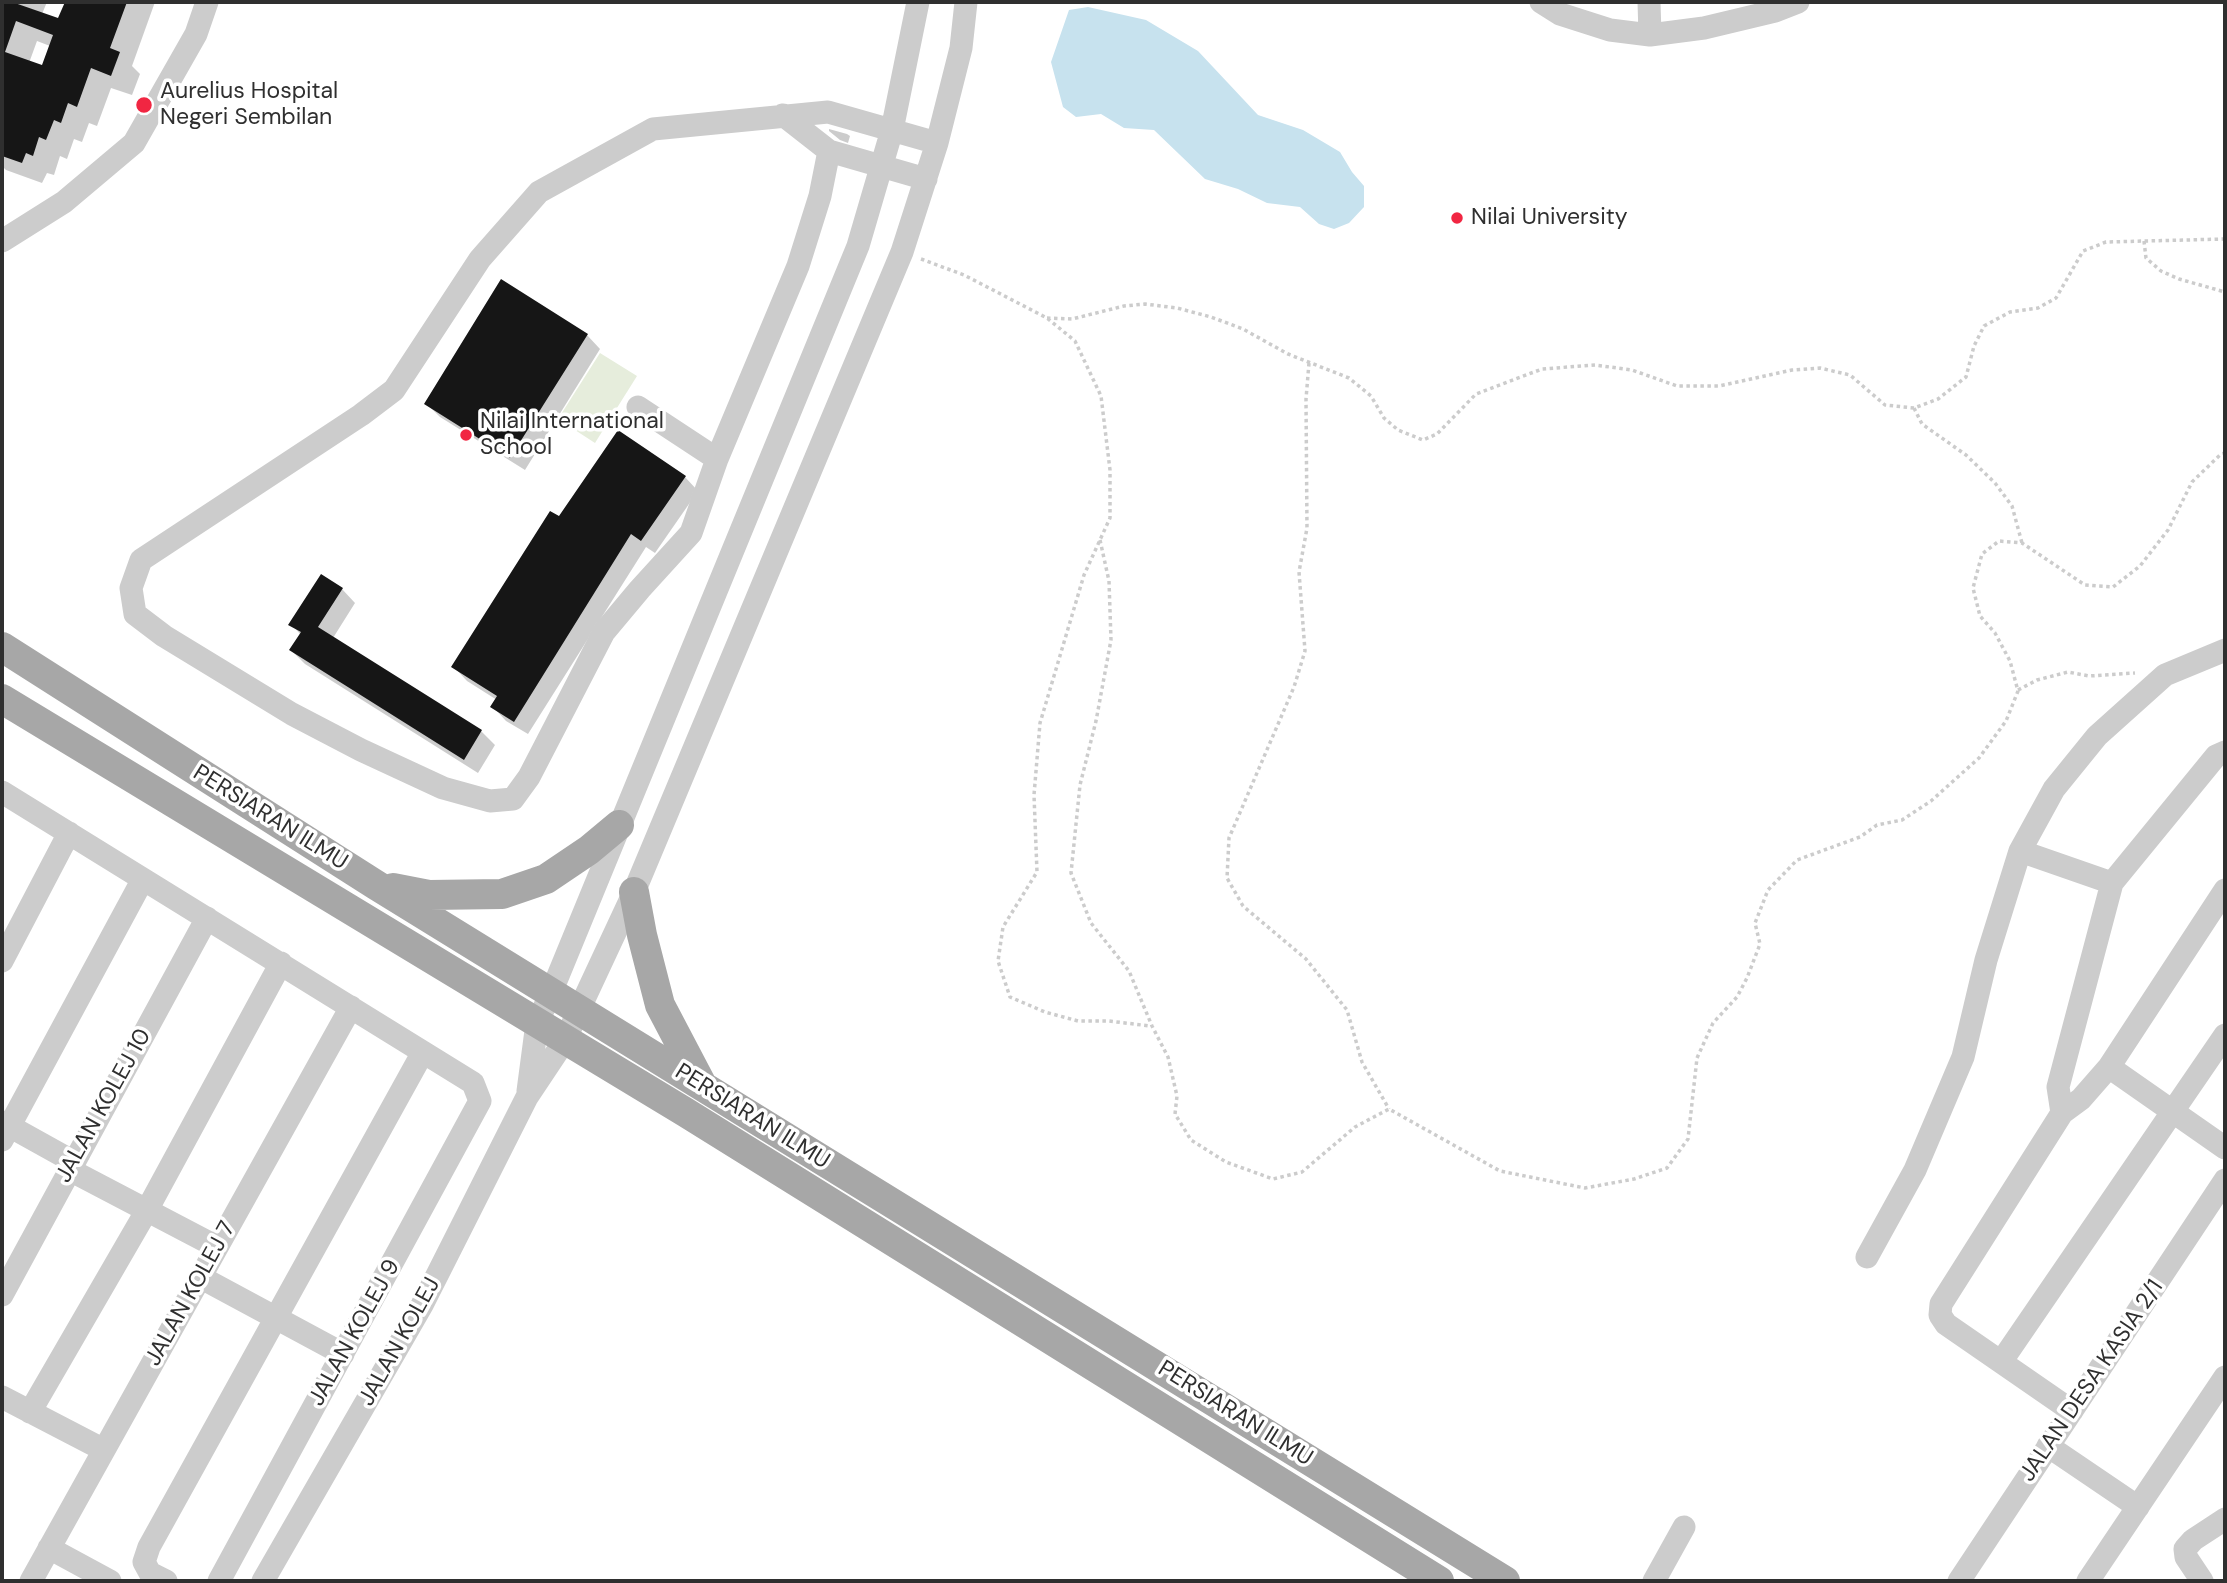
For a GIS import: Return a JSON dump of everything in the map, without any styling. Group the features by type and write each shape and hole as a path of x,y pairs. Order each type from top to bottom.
{"main road":[{"name":"PERSIARAN ILMU","path":"2,648 376,885 1505,1581"},
{"name":"PERSIARAN ILMU","path":"2,699 696,1119 1439,1581"},
{"path":"376,885 429,895 502,894 545,879 589,850 619,825"},
{"path":"634,892 660,1005 702,1086"}],"street":[{"path":"2,241 64,202 134,143 196,34 207,2"},
{"path":"527,1097 537,1023 858,246 892,130 918,2"},
{"path":"527,1097 565,1040 634,892 902,252 937,143 961,48 967,2"},
{"path":"1541,2 1560,14 1610,30 1650,35 1704,28 1775,11 1798,2"},
{"path":"1648,2 1650,35"},
{"path":"829,151 820,196 798,266 717,459 691,533 604,632 529,777 513,799 491,801 443,788 361,750 292,714 164,636 135,614 131,588 141,560 394,390 481,259 539,192 653,129 828,112 937,143"},
{"path":"783,115 829,151 926,180"},
{"path":"638,407 717,459"},
{"path":"1867,1256 1915,1170 1963,1057 1986,960 2020,851 2054,789 2097,736 2165,675 2225,650"},
{"path":"2062,1113 2057,1087 2112,883 2216,756 2225,752"},
{"path":"5,800 69,833 423,1052 149,1547 144,1562 150,1573 166,1581"},
{"path":"2,961 69,833"},
{"path":"2020,851 2112,883"},
{"path":"143,879 4,1129 217,1247"},
{"path":"2072,1411 1946,1324 1940,1315 1941,1304 2062,1113 2081,1099 2109,1067 2225,890"},
{"name":"JALAN KOLEJ 10","path":"2,1295 207,918"},
{"path":"30,1412 147,1210 281,963"},
{"name":"JALAN KOLEJ 7","path":"31,1581 351,1007"},
{"path":"2001,1362 2225,1035"},
{"name":"JALAN KOLEJ 9","path":"219,1581 480,1101 472,1083 423,1052"},
{"path":"2109,1067 2225,1148"},
{"name":"JALAN KOLEJ","path":"263,1581 422,1305 527,1097"},
{"name":"JALAN DESA KASIA 2/1","path":"1959,1581 2225,1180"},
{"path":"200,1277 343,1354"},
{"path":"2088,1581 2225,1377"},
{"path":"2,1397 104,1450"},
{"path":"2048,1447 2138,1507"},
{"path":"2202,1581 2186,1557 2185,1549 2193,1540 2225,1519"},
{"path":"1654,1581 1684,1527"},
{"path":"49,1548 110,1581"}],"path":[{"path":"1047,318 1072,319 1124,306 1145,304 1177,308 1211,317 1243,329 1288,354 1349,377 1371,396 1384,418 1398,430 1423,440 1437,434 1476,394 1542,369 1595,365 1632,370 1677,386 1719,386 1792,370 1819,368 1850,375 1885,405 1914,408 1937,399 1966,377 1974,346 1984,326 2010,312 2038,308 2056,298 2082,251 2106,242 2225,239"},
{"path":"2144,241 2146,258 2161,271 2225,292"},
{"path":"902,252 964,275 1047,318 1075,341 1101,396 1111,470 1110,518 1084,575 1040,723 1034,795 1037,872 1003,927 998,961 1010,997 1045,1012 1078,1021 1152,1026"},
{"path":"1309,363 1306,399 1307,528 1299,572 1305,651 1294,687 1229,838 1227,878 1243,905 1306,959 1347,1010 1362,1062 1389,1109 1500,1171 1585,1188 1634,1179 1667,1168 1688,1139 1697,1058 1713,1023 1737,996 1747,978 1760,944 1755,923 1768,890 1797,860 1860,837 1877,825 1902,820 1931,801 1979,758 2006,721 2018,691 2010,661 1995,633 1980,616 1973,588 1982,554 1999,541 2022,544 2085,585 2113,587 2140,566 2168,530 2192,482 2225,453"},
{"path":"1914,408 1922,424 1966,455 1995,483 2012,506 2022,544"},
{"path":"1100,540 1109,581 1111,640 1096,722 1080,785 1071,873 1091,923 1129,971 1168,1057 1177,1096 1175,1114 1191,1139 1226,1162 1273,1179 1302,1172 1355,1127 1389,1109"},
{"path":"2018,691 2036,680 2068,672 2089,676 2139,673 2165,675"}],"green space":[{"path":"600,353 637,376 595,443 558,419"}],"water":[{"path":"1088,7 1146,20 1198,51 1258,115 1303,130 1340,152 1364,186 1364,207 1349,223 1334,229 1319,224 1300,207 1267,203 1238,189 1205,179 1154,130 1124,128 1101,114 1076,117 1063,107 1051,62 1069,10"}],"building":[{"path":"2,2 12,2 58,18 65,2 127,2 110,48 120,52 111,76 91,68 77,107 68,103 61,123 54,120 46,140 39,137 33,156 26,153 22,163 2,156","holes":["16,21 53,35 42,65 5,52"]},
{"path":"501,279 588,334 510,458 424,404"},
{"path":"618,430 686,476 641,541 631,534 514,722 490,707 497,696 451,667 550,511 559,516"},
{"path":"321,574 343,588 318,627 482,730 464,760 289,650 301,632 288,625"}],"place":[{"name":"Aurelius Hospital Negeri Sembilan","path":"144,105"},
{"name":"Nilai University","path":"1457,218"},
{"name":"Nilai International School","path":"466,435"}]}
